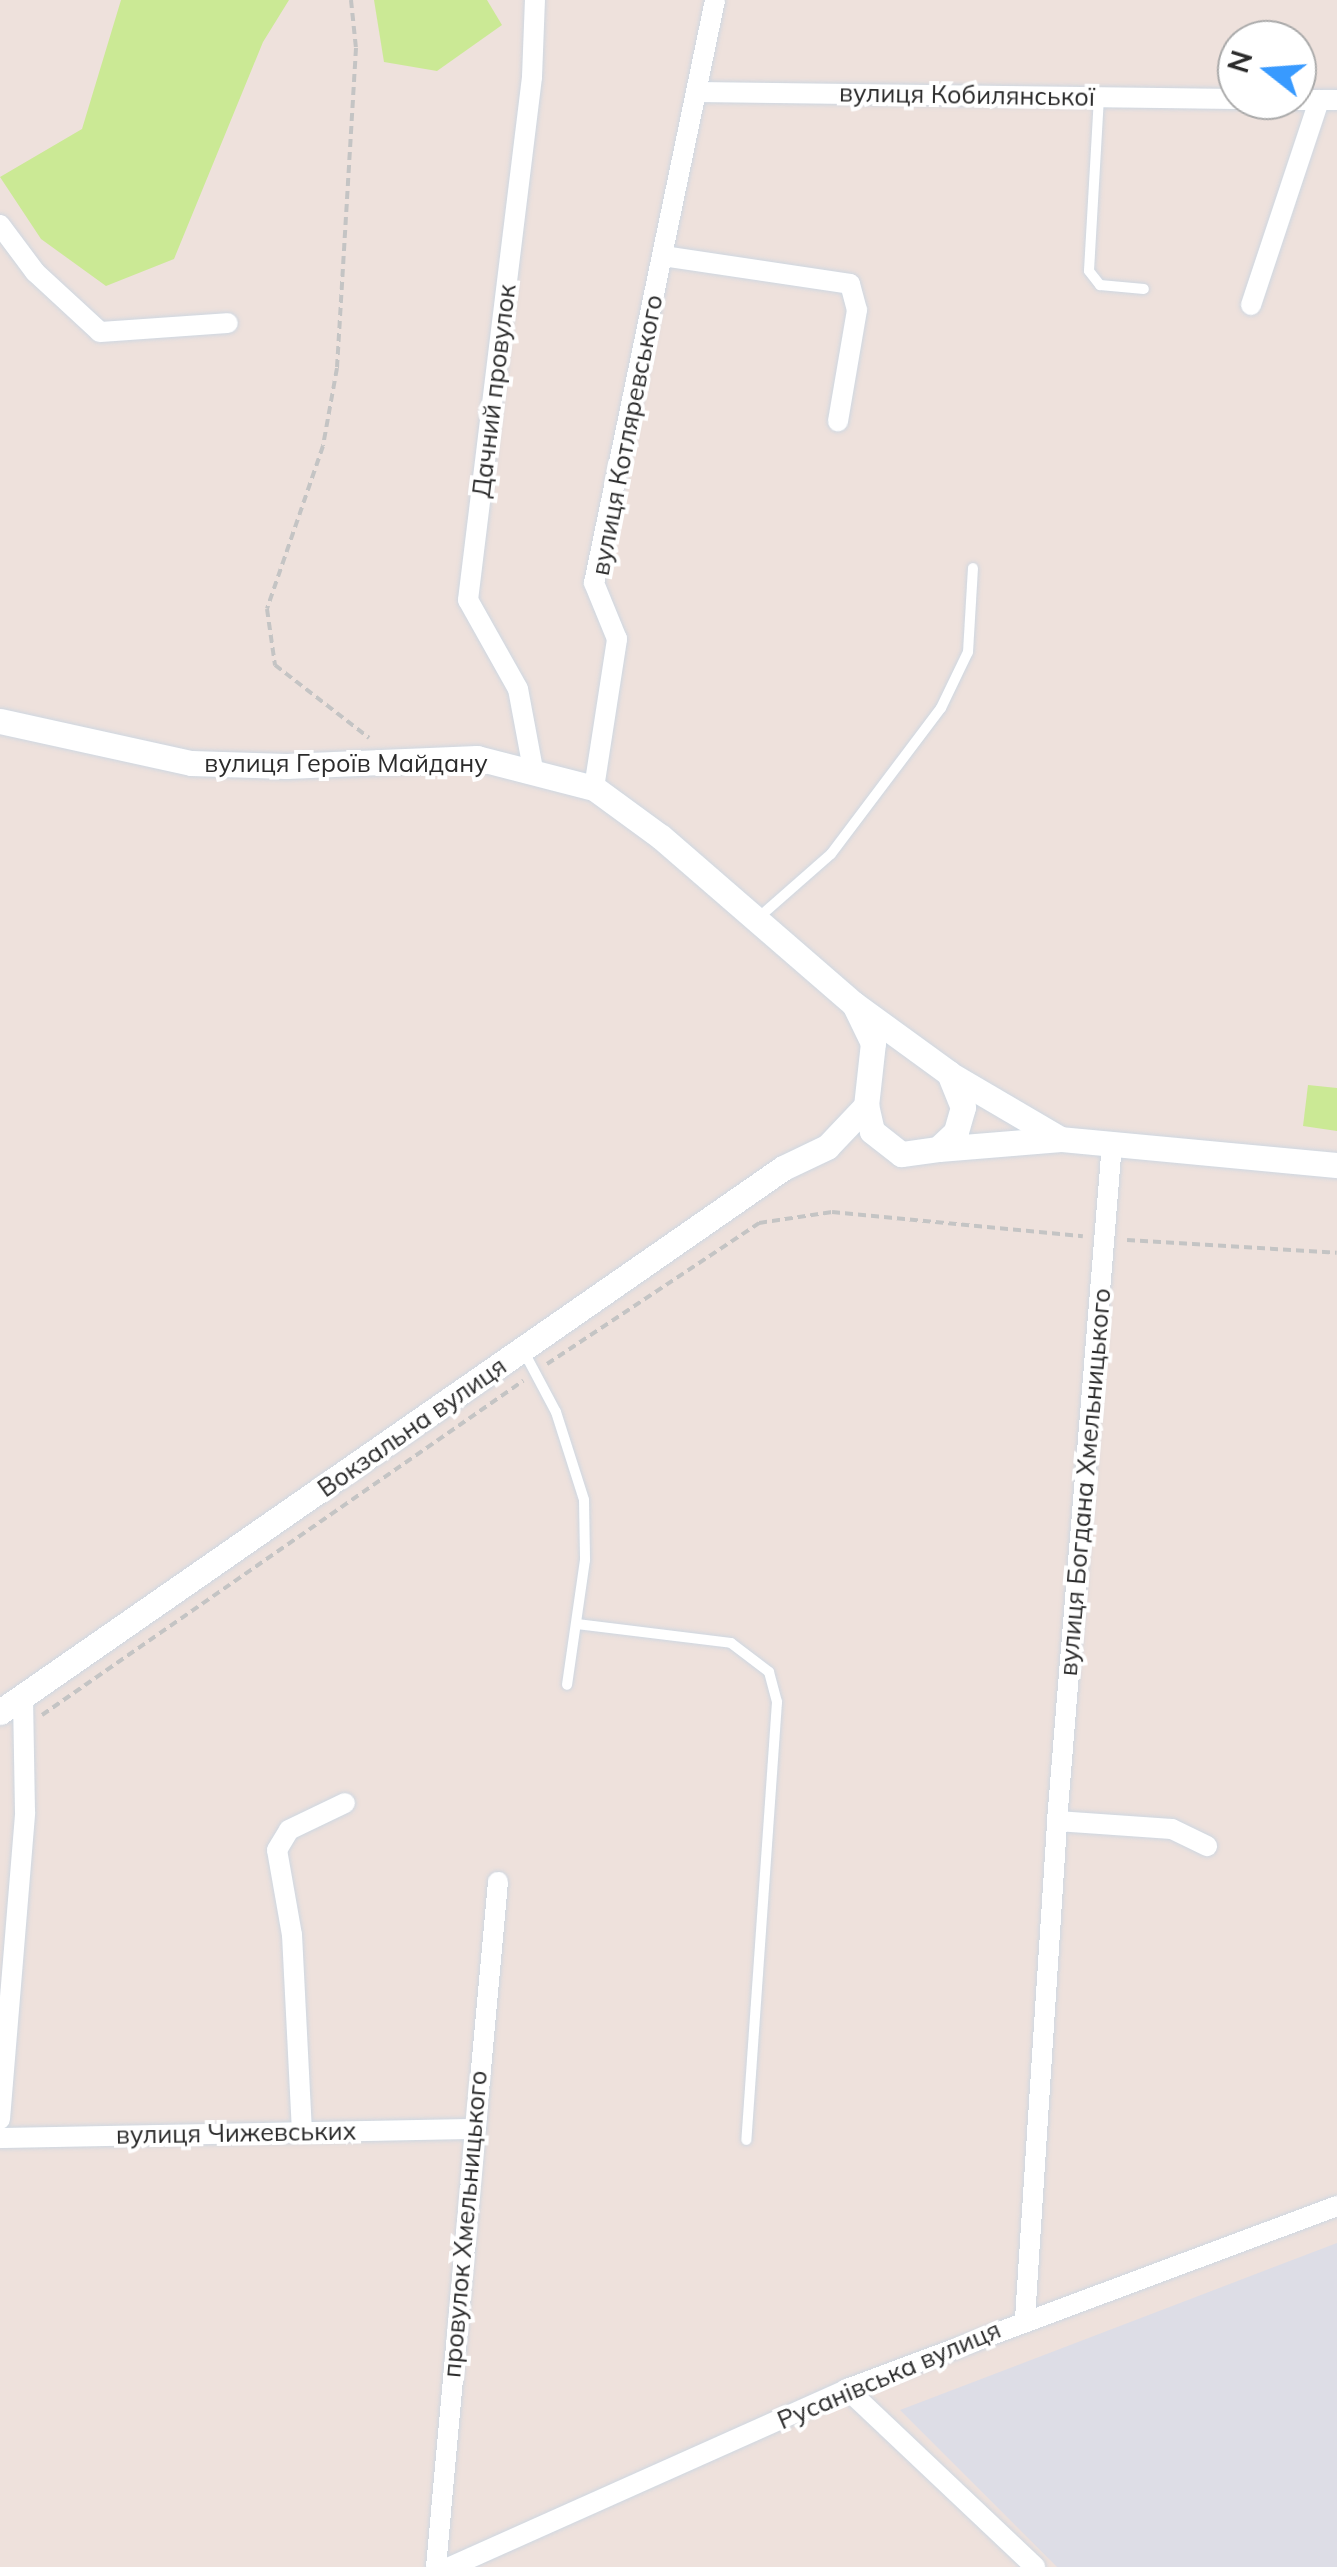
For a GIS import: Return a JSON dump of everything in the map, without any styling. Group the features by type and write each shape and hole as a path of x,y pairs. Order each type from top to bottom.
{"street":[{"name":"Дачний провулок","path":"533,769 518,689 468,600 532,77 534,0"},
{"name":"вулиця Котляревського","path":"594,788 617,639 594,583 715,0"},
{"name":"вулиця Кобилянської","path":"697,92 1217,99"},
{"path":"1251,304 1328,100"},
{"path":"0,225 35,272 100,332 228,323"},
{"path":"663,256 850,284 857,310 838,421"},
{"name":"вулиця Героїв Майдану","path":"0,721 191,762 286,766 477,758 533,769 594,788 854,1004 938,1066 1061,1139"},
{"name":"вулиця Героїв Майдану","path":"854,1004 873,1044 867,1100"},
{"path":"890,1149 872,1131 867,1100 891,1064 938,1066 963,1108 956,1132 938,1149"},
{"name":"Вокзальна вулиця","path":"0,1712 529,1362 783,1168 828,1147 867,1100"},
{"name":"вулиця Героїв Майдану","path":"890,1149 914,1156 938,1149 1061,1139 1337,1164"},
{"name":"вулиця Богдана Хмельницького","path":"1025,2319 1057,1820 1112,1144"},
{"name":"Вокзальна вулиця","path":"828,1147 890,1149"},
{"path":"0,2119 25,1812 22,1697"},
{"path":"302,2132 292,1935 277,1850 290,1830 345,1803"},
{"path":"1057,1820 1172,1829 1206,1846"},
{"name":"провулок Хмельницького","path":"436,2567 472,2128 498,1882"},
{"name":"вулиця Чижевських","path":"0,2138 472,2128"},
{"name":"Русанівська вулиця","path":"450,2567 847,2389 1025,2319 1337,2206"},
{"path":"847,2389 1036,2567"}],"lane":[{"path":"1099,97 1090,278 1144,289"},
{"path":"756,919 831,854 940,708 968,652 973,568"},
{"path":"529,1362 556,1412 584,1500 577,1624 567,1685"},
{"path":"577,1624 731,1643 770,1672 777,1702 746,2140"}],"path":[{"path":"351,0 356,48 337,368 323,446 266,609 274,665 373,740"},
{"path":"23,1728 529,1362 760,1223 832,1212 1105,1238 1337,1253"}],"shaded area":[{"path":"1337,2243 1337,2567 1057,2567 900,2410"}],"green space":[{"path":"121,0 289,0 263,42 174,259 106,286 41,239 0,177 82,129"},
{"path":"374,0 487,0 502,25 437,71 384,62"},
{"path":"1308,1085 1337,1088 1337,1131 1303,1126"}]}
